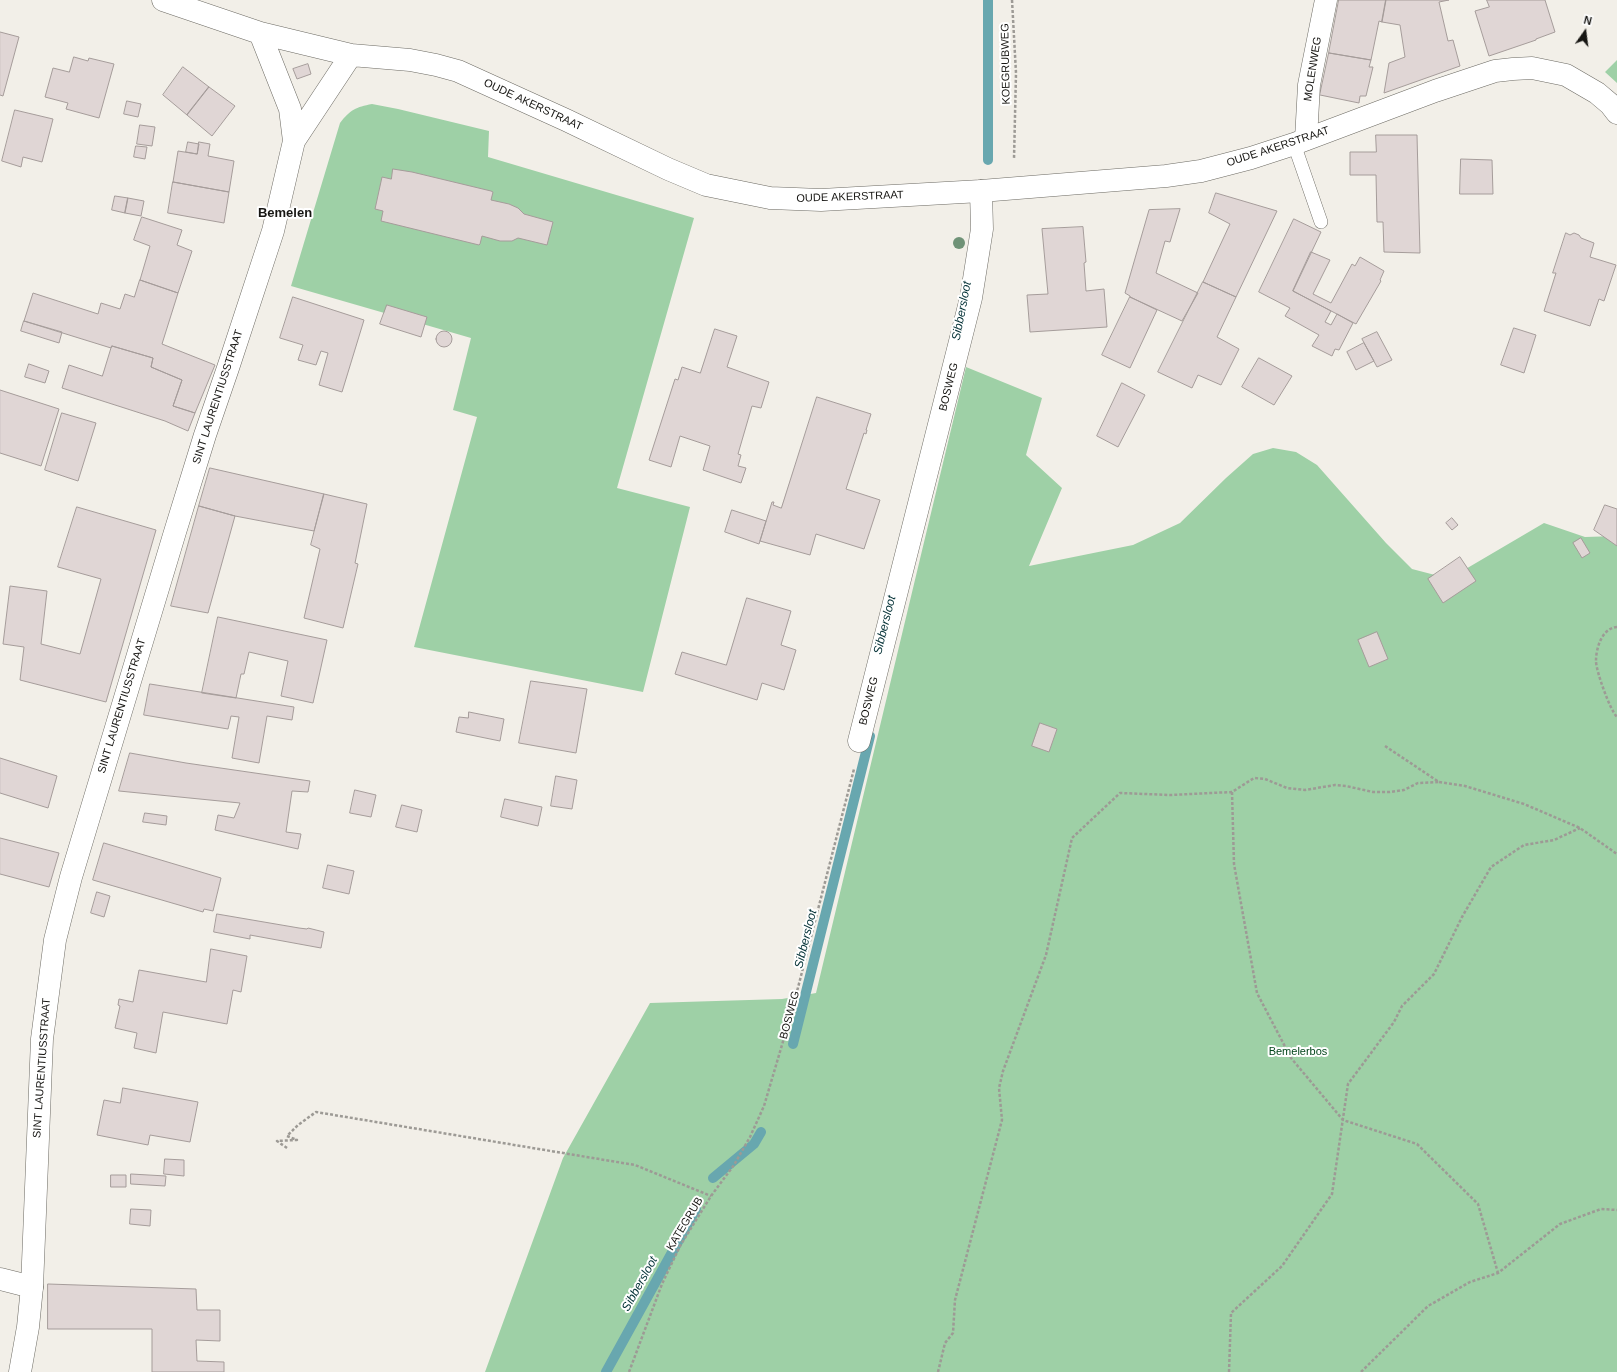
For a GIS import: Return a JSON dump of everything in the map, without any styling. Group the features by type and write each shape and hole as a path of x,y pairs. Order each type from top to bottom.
{"street":[{"name":"OUDE AKERSTRAAT","path":"163,0 260,33 351,55 410,60 458,71 566,120 668,169 706,185 770,198 821,200 981,191 1166,176 1201,171 1244,160 1300,141 1495,70 1532,68 1566,75 1597,93 1610,104 1617,113"},
{"name":"MOLENWEG","path":"1300,141 1309,85 1326,0"},
{"name":"SINT LAURENTIUSSTRAAT","path":"20,1372 28,1327 32,1287 42,1039 48,985 57,933 70,876 175,532 205,435 273,231 294,141 290,109 260,33"},
{"name":"SINT LAURENTIUSSTRAAT","path":"294,141 351,55"},
{"name":"BOSWEG","path":"859,741 971,298 982,229 981,191"},
{"path":"0,1279 32,1287"}],"lane":[{"path":"1300,141 1322,222"}],"path":[{"name":"KOEGRUBWEG","path":"1012,0 1016,73 1015,128"},
{"path":"1617,627 1614,627 1606,632 1600,639 1596,662 1607,697 1617,717"},
{"name":"BOSWEG","path":"712,1196 734,1165 750,1138 764,1106 794,1003 856,760 859,741"},
{"path":"1385,746 1439,782"},
{"path":"938,1372 945,1343 953,1333 955,1300 1002,1120 999,1088 1003,1071 1046,955 1072,838 1120,793 1170,795 1232,792 1254,778 1265,779 1287,788 1305,790 1335,785 1373,792 1404,790 1418,783 1439,782 1465,786 1524,804 1580,828 1617,854"},
{"path":"1232,792 1234,864 1257,993 1291,1058 1343,1120 1417,1144 1478,1204 1498,1273"},
{"path":"1229,1372 1231,1313 1282,1266 1332,1194 1348,1084 1394,1022 1402,1006 1434,974 1462,917 1491,867 1524,845 1554,840 1580,828"},
{"path":"287,1148 277,1141 297,1140 287,1136 298,1124 316,1112 634,1165 712,1196"},
{"name":"KATEGRUB","path":"630,1372 662,1284 680,1246 712,1196"},
{"path":"1361,1372 1428,1306 1470,1282 1498,1273 1560,1224 1601,1209 1617,1210"}],"green space":[{"path":"1617,60 1617,83 1605,72"},
{"path":"372,104 489,131 488,157 694,218 617,488 690,507 643,692 414,647 477,417 453,410 471,338 291,286 340,123 354,110 362,106"},
{"name":"Bemelerbos","path":"966,367 1042,398 1026,455 1062,488 1029,566 1133,545 1180,523 1253,454 1273,448 1296,452 1317,465 1386,543 1412,569 1435,575 1464,570 1544,523 1585,537 1617,536 1617,1372 485,1372 563,1158 650,1003 782,999 816,993"}],"building":[{"path":"1339,0 1386,0 1382,22 1379,21 1371,60 1329,53"},
{"path":"1386,0 1449,0 1439,2 1448,41 1453,40 1460,66 1384,93 1389,63 1405,57 1400,25 1382,22"},
{"path":"1487,0 1545,0 1555,32 1489,56 1475,11 1489,7"},
{"path":"0,32 19,37 3,96 0,95"},
{"path":"1329,53 1371,60 1369,67 1373,67 1366,96 1360,96 1359,103 1320,95"},
{"path":"74,57 88,61 89,58 114,64 99,118 66,109 68,103 45,97 53,68 69,72"},
{"path":"308,64 311,74 297,79 293,69"},
{"path":"183,67 209,87 187,115 163,95"},
{"path":"209,87 235,106 212,136 187,115"},
{"path":"127,101 141,104 138,117 124,114"},
{"path":"15,110 53,119 42,162 23,157 21,167 2,161"},
{"path":"140,125 155,127 152,146 137,144"},
{"path":"1376,135 1417,135 1420,253 1384,252 1383,222 1377,222 1376,175 1350,175 1350,152 1376,152"},
{"path":"188,142 199,144 197,154 186,152"},
{"path":"199,142 210,144 208,156 234,161 229,192 173,182 178,151 197,154"},
{"path":"136,146 147,147 145,159 134,157"},
{"path":"1461,159 1492,160 1493,194 1460,194"},
{"path":"393,169 412,172 491,191 493,192 491,200 509,204 518,208 524,214 553,222 547,245 518,238 512,241 500,241 482,236 479,245 381,221 383,211 375,209 382,177 391,179"},
{"path":"173,182 229,192 224,223 168,213"},
{"path":"1216,193 1277,211 1236,297 1203,282 1230,224 1209,213"},
{"path":"115,196 128,198 125,213 112,210"},
{"path":"128,198 144,201 141,216 125,213"},
{"path":"1180,209 1170,242 1165,241 1156,273 1198,293 1182,321 1130,297 1125,293 1149,210"},
{"path":"142,217 182,230 177,245 192,251 178,293 140,280 150,246 134,240"},
{"path":"1294,219 1321,232 1293,291 1331,311 1325,322 1331,325 1337,314 1353,323 1339,350 1335,349 1332,356 1312,346 1319,335 1285,316 1290,308 1259,292"},
{"path":"1083,227 1086,262 1084,263 1086,291 1104,289 1107,327 1030,332 1027,295 1048,294 1042,229"},
{"path":"1566,233 1570,235 1574,233 1579,235 1581,238 1594,243 1590,257 1616,265 1604,301 1599,299 1590,326 1544,311 1556,273 1553,273"},
{"path":"1311,252 1330,260 1313,294 1331,303 1352,264 1355,266 1360,257 1384,271 1380,280 1381,281 1356,324 1293,291"},
{"path":"140,280 178,293 162,344 215,365 195,413 173,406 182,380 151,367 153,358 112,346 111,348 24,321 33,293 98,314 101,303 120,309 125,294 134,297"},
{"path":"1203,282 1236,297 1217,337 1239,349 1221,385 1198,375 1192,388 1158,372"},
{"path":"293,297 364,320 342,392 319,385 328,353 321,351 316,365 298,360 303,345 280,338"},
{"path":"1130,297 1157,310 1130,368 1102,355"},
{"path":"387,305 427,317 421,337 380,324"},
{"path":"24,321 62,332 59,343 21,331"},
{"path":"1514,328 1536,335 1524,373 1501,365"},
{"path":"715,329 737,336 727,367 769,382 761,408 752,406 738,454 741,455 738,466 746,468 741,483 703,470 710,446 680,436 671,467 649,460 675,379 678,380 682,367 700,373"},
{"path":"444,331 450,333 452,339 450,345 444,347 438,345 436,339 438,333"},
{"path":"1377,332 1392,360 1377,367 1362,339"},
{"path":"1364,343 1374,361 1356,370 1347,352"},
{"path":"112,346 153,358 151,367 182,380 173,406 195,413 188,431 165,421 62,388 69,365 102,376"},
{"path":"1259,358 1292,376 1274,405 1242,387"},
{"path":"29,364 49,371 45,383 25,377"},
{"path":"1122,383 1145,395 1118,447 1097,436"},
{"path":"0,390 59,409 41,466 0,453"},
{"path":"817,397 871,414 866,434 864,433 846,489 880,500 864,549 816,534 810,555 760,541 772,502 774,502 773,505 781,508"},
{"path":"62,413 96,423 78,481 45,470"},
{"path":"210,468 324,494 314,531 235,516 199,506"},
{"path":"324,494 367,504 355,563 358,564 343,628 304,618 320,549 311,545"},
{"path":"1605,505 1617,509 1617,546 1594,530"},
{"path":"199,506 235,516 208,613 171,606"},
{"path":"77,507 156,530 106,702 20,680 24,647 3,644 10,586 47,591 41,644 80,654 101,579 58,567"},
{"path":"732,510 766,521 759,544 725,532"},
{"path":"1452,518 1458,525 1452,530 1446,523"},
{"path":"1581,538 1590,553 1582,558 1573,543"},
{"path":"1460,557 1476,581 1443,603 1428,579"},
{"path":"747,598 791,611 781,645 796,650 784,690 762,683 757,700 675,674 682,652 726,665"},
{"path":"218,617 327,640 313,703 281,696 288,661 249,652 244,674 241,674 236,698 202,693"},
{"path":"1377,632 1388,659 1369,667 1358,640"},
{"path":"531,681 587,689 576,753 519,743"},
{"path":"150,684 294,707 292,720 267,716 259,763 232,758 239,717 231,716 228,729 144,715"},
{"path":"469,712 504,719 500,741 456,732 459,717 468,718"},
{"path":"1040,723 1057,729 1049,752 1032,746"},
{"path":"130,753 186,763 310,781 308,792 292,791 286,832 301,834 298,849 215,830 218,815 234,818 240,803 119,791"},
{"path":"0,758 57,776 48,808 0,793"},
{"path":"556,776 577,780 572,809 551,806"},
{"path":"355,790 376,795 371,817 350,813"},
{"path":"505,799 542,807 538,826 501,817"},
{"path":"402,805 422,810 417,832 396,827"},
{"path":"145,813 167,816 166,825 143,822"},
{"path":"0,838 59,853 49,887 0,874"},
{"path":"104,843 221,878 213,911 204,909 203,912 93,880"},
{"path":"328,865 354,871 349,894 323,888"},
{"path":"97,892 110,896 104,917 91,913"},
{"path":"217,914 299,928 308,928 324,932 321,948 250,935 250,939 214,932"},
{"path":"211,949 247,956 241,992 233,990 227,1024 163,1012 156,1053 134,1048 137,1033 115,1028 120,1006 118,1005 119,999 133,1002 139,970 206,982"},
{"path":"123,1088 198,1102 190,1142 150,1135 148,1145 97,1135 104,1100 120,1103"},
{"path":"165,1159 184,1160 184,1176 164,1174"},
{"path":"131,1174 166,1176 165,1186 131,1184"},
{"path":"111,1175 126,1175 126,1187 111,1187"},
{"path":"131,1209 151,1210 150,1226 130,1224"},
{"path":"48,1284 196,1289 197,1310 220,1310 220,1341 196,1340 197,1361 224,1362 224,1372 152,1372 152,1329 48,1329"}],"waterway":[{"name":"Sibbersloot","path":"988,0 988,160"},
{"name":"Sibbersloot","path":"793,1044 870,736"},
{"name":"Sibbersloot","path":"713,1178 754,1144 761,1132"},
{"name":"Sibbersloot","path":"606,1372 696,1209"}],"district":[{"name":"Bemelen","path":"285,213"}]}
